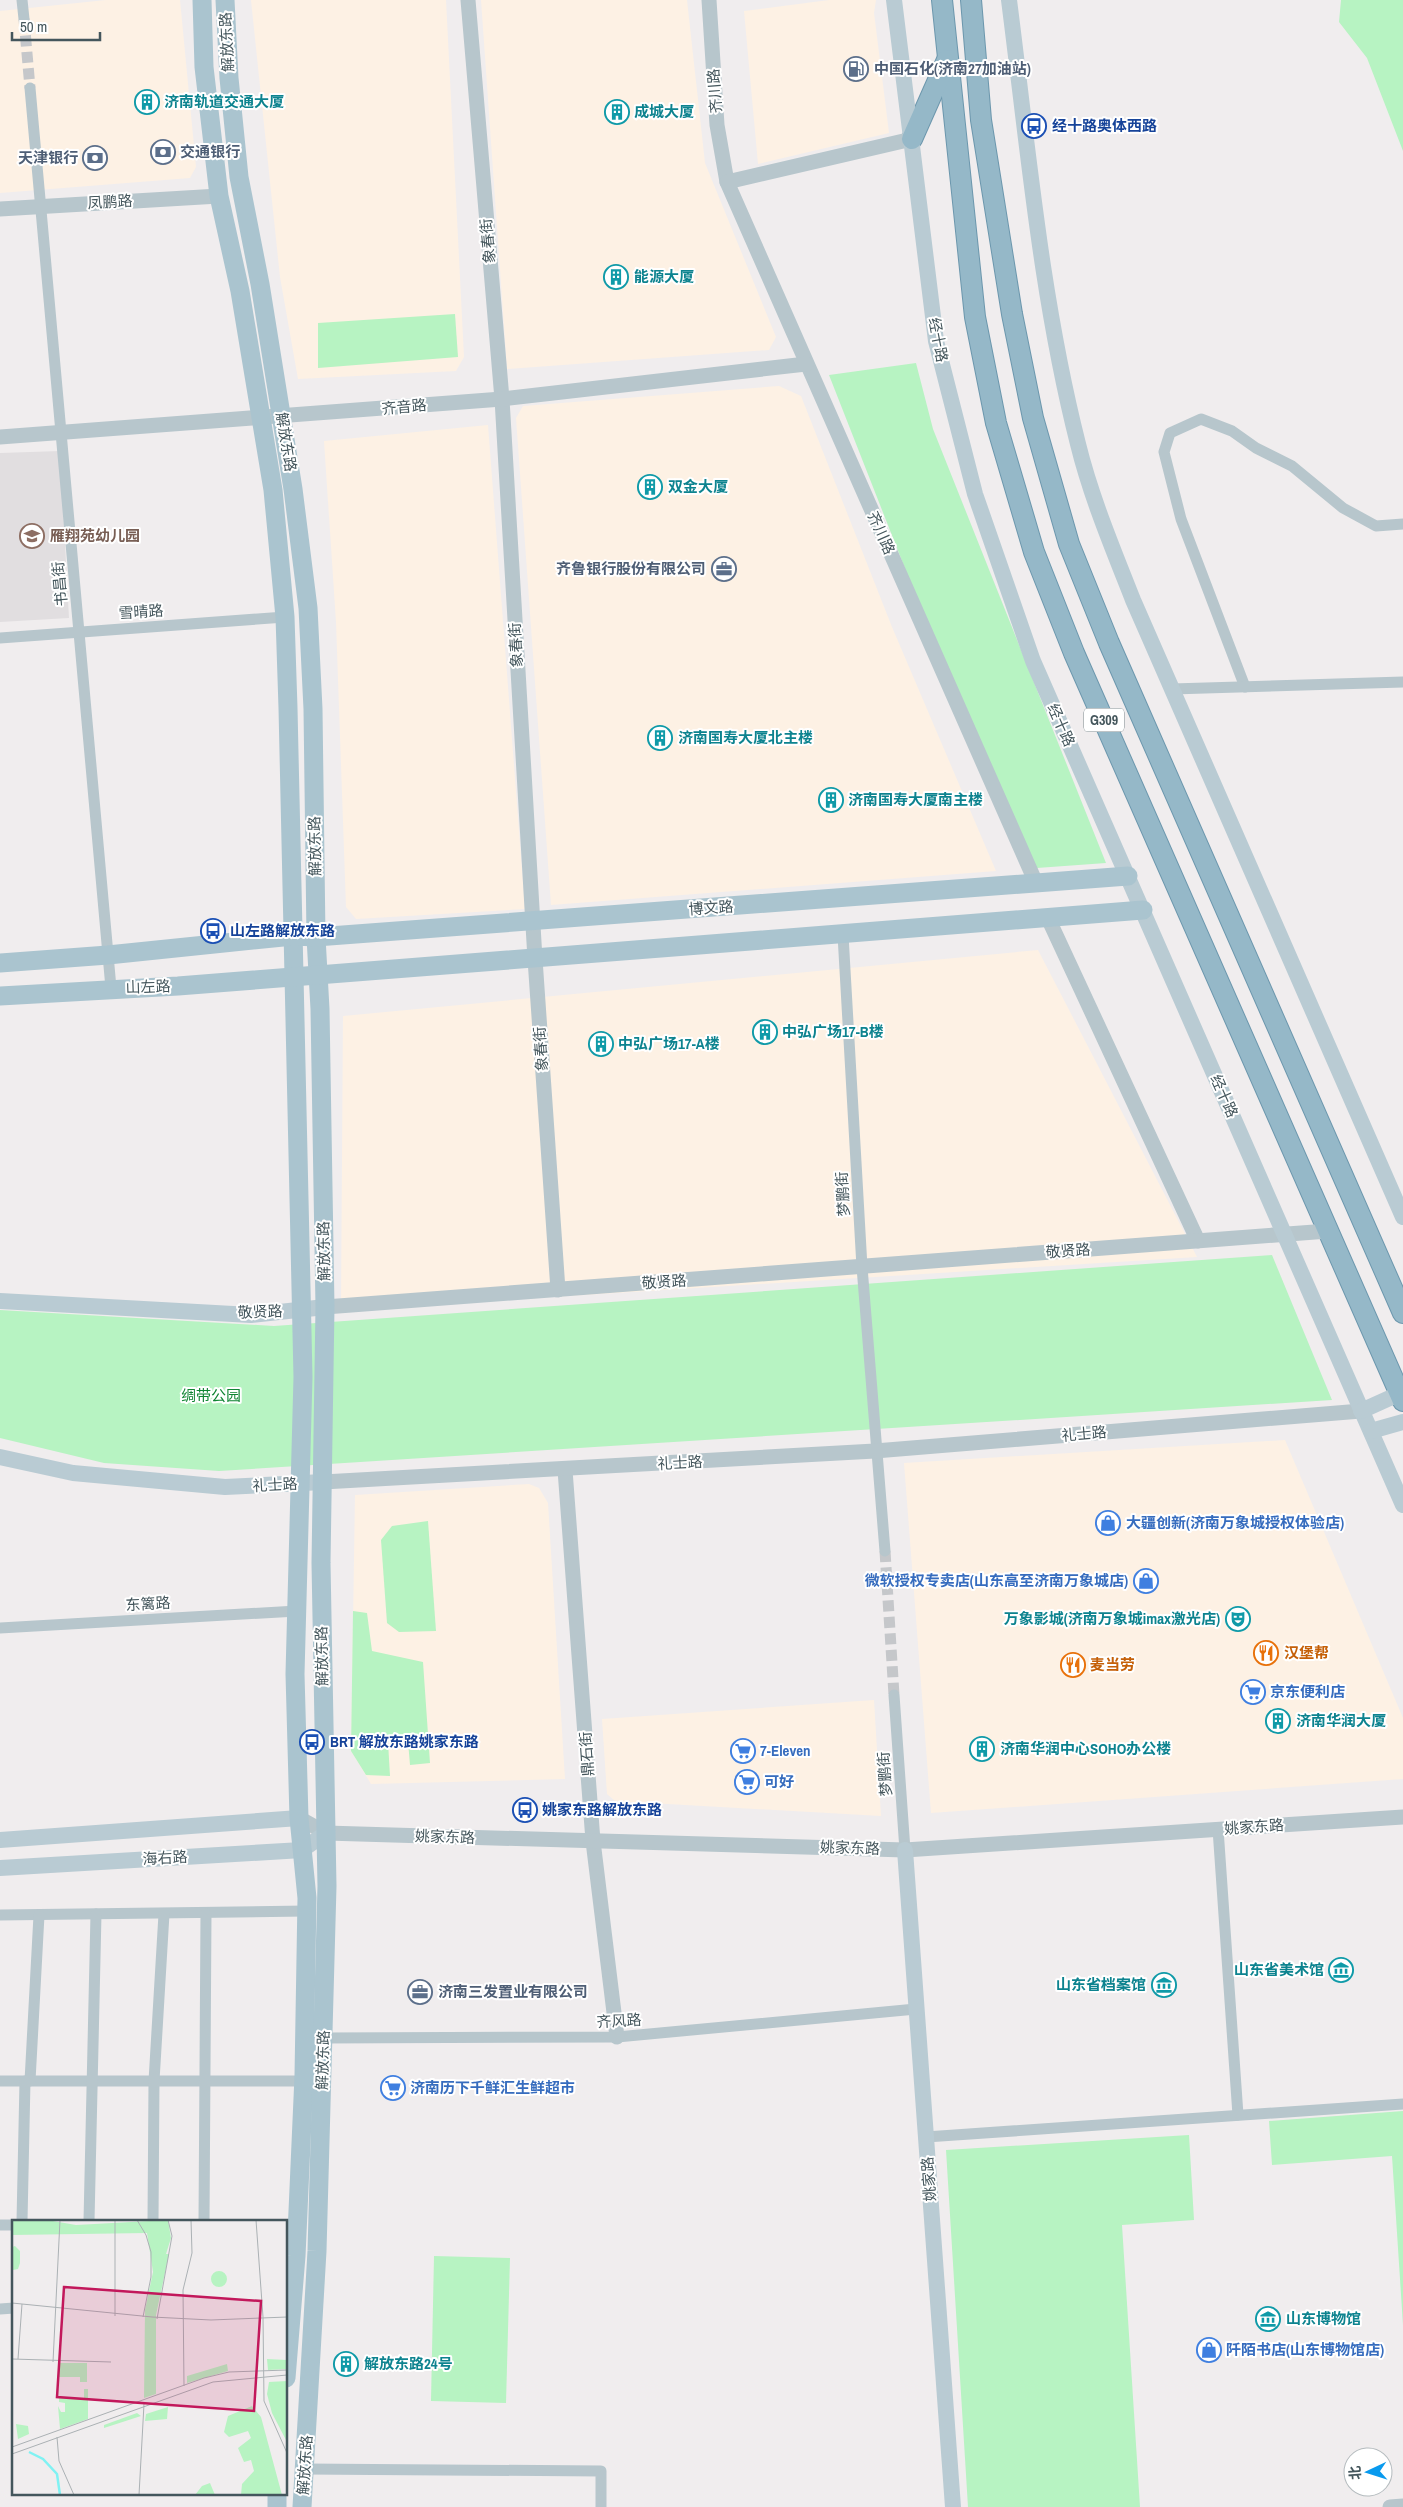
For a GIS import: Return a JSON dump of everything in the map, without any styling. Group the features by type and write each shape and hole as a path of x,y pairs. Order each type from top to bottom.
{"highway":[{"name":"G309","path":"942,0 975,317 996,423 1034,552 1074,653 1402,1395"},
{"name":"G309","path":"972,0 981,120 1012,314 1032,418 1069,544 1109,643 1403,1313"},
{"path":"912,139 948,58"}],"main road":[{"name":"解放东路","path":"202,0 204,67 219,196 240,291 262,418 273,490 285,617 304,1377 295,1674 299,1818 306,1911 304,2081 292,2226 288,2332"},
{"name":"解放东路","path":"225,0 229,78 239,177 260,284 282,417 308,608 313,708 316,937 325,1308 321,1563 326,1834 324,2038 317,2251 302,2507"},
{"name":"经十路","path":"894,0 936,341 975,494 1033,661 1403,1505"},
{"path":"1009,0 1048,304 1078,445 1102,524 1172,689 1403,1217"},
{"name":"博文路","path":"294,936 316,937 533,922 1128,876"},
{"path":"318,975 1143,910"},
{"path":"0,962 108,955 294,936"},
{"name":"山左路","path":"0,996 111,988 178,986 318,975"},
{"name":"敬贤路","path":"0,1301 251,1315 325,1308"},
{"path":"1361,1411 1402,1395"},
{"path":"1371,1431 1403,1422"},
{"name":"礼士路","path":"0,1457 72,1474 225,1487 323,1482"},
{"name":"海右路","path":"0,1840 299,1818"},
{"path":"302,1850 326,1834"},
{"name":"海右路","path":"0,1868 302,1850"},
{"name":"姚家路","path":"905,1850 953,2507"},
{"name":"解放东路","path":"277,2494 277,2507"}],"street":[{"path":"22,0 24,19"},
{"name":"象春街","path":"468,0 502,400 535,959 558,1290"},
{"name":"齐川路","path":"709,0 717,125 727,182 1036,883"},
{"name":"书昌街","path":"30,88 111,988"},
{"path":"727,182 912,139"},
{"name":"凤鹏路","path":"0,209 219,196"},
{"name":"齐音路","path":"0,437 502,400 806,364"},
{"path":"1245,687 1181,519 1164,452 1170,433 1201,419 1232,431 1256,448 1292,466 1343,508 1376,526 1403,524"},
{"name":"雪晴路","path":"0,638 285,617"},
{"path":"1172,689 1403,682"},
{"path":"1048,918 1198,1241"},
{"name":"梦鹏街","path":"843,934 862,1267 875,1452 885,1551"},
{"name":"敬贤路","path":"325,1308 1328,1231"},
{"name":"礼士路","path":"323,1482 875,1452 1361,1411"},
{"name":"鼎石街","path":"565,1470 593,1841 617,2037"},
{"name":"东篱路","path":"0,1628 297,1611"},
{"name":"梦鹏街","path":"894,1696 905,1850"},
{"name":"姚家东路","path":"299,1818 326,1834 905,1850 1403,1817"},
{"path":"1218,1829 1238,2115"},
{"path":"0,1915 206,1914 306,1911"},
{"path":"89,2220 96,1914"},
{"path":"153,2220 154,2081 164,1914"},
{"path":"204,2220 206,1914"},
{"path":"22,2220 27,2081 39,1915"},
{"name":"齐风路","path":"324,2038 617,2037 916,2009"},
{"path":"0,2081 304,2081"},
{"path":"926,2136 1403,2104"},
{"path":"304,2469 601,2471 601,2507"},
{"path":"1390,2507 1403,2506"}],"shaded area":[{"path":"106,0 180,0 196,167 190,178 0,193 0,11"},
{"path":"251,0 446,0 464,357 456,371 298,379 280,277"},
{"path":"481,0 687,0 705,163 776,337 769,350 507,369"},
{"path":"829,0 876,0 874,13 889,133 758,164 744,11"},
{"path":"779,386 801,396 892,627 996,871 551,905 516,418 523,406"},
{"path":"488,425 525,909 356,919 346,907 336,622 324,441"},
{"name":"雁翔苑幼儿园","path":"60,451 69,618 0,622 0,453"},
{"path":"1038,950 1197,1257 341,1310 343,1016"},
{"path":"1285,1440 1403,1718 1403,1779 931,1813 904,1463"},
{"path":"529,1484 539,1488 548,1503 565,1779 371,1784 351,1751 355,1495"},
{"path":"874,1700 881,1816 615,1801 607,1794 602,1719"}],"green space":[{"path":"1341,0 1403,0 1403,151 1367,58 1339,22"},
{"path":"455,314 458,357 318,368 318,323"},
{"path":"916,363 933,429 1106,863 1023,869 829,375"},
{"name":"绸带公园","path":"1272,1255 1332,1400 219,1471 104,1463 0,1438 0,1310 274,1326"},
{"path":"428,1521 436,1631 399,1632 387,1623 381,1540 392,1526"},
{"path":"353,1611 367,1613 372,1651 423,1662 430,1763 410,1765 408,1741 388,1742 390,1776 366,1775 351,1751"},
{"path":"1403,2111 1403,2325 1392,2156 1272,2165 1269,2121"},
{"path":"1189,2135 1194,2220 1122,2225 1140,2507 968,2507 946,2150"},
{"path":"434,2256 510,2258 506,2403 431,2401"}],"tunnel":[{"path":"24,19 30,88"},
{"path":"885,1551 894,1695"}],"place":[{"name":"中国石化(济南27加油站)","path":"856,69"},
{"name":"济南轨道交通大厦","path":"147,102"},
{"name":"成城大厦","path":"617,112"},
{"name":"经十路奥体西路","path":"1034,126"},
{"name":"交通银行","path":"163,152"},
{"name":"天津银行","path":"95,158"},
{"name":"能源大厦","path":"616,277"},
{"name":"双金大厦","path":"650,487"},
{"name":"雁翔苑幼儿园","path":"32,536"},
{"name":"齐鲁银行股份有限公司","path":"724,569"},
{"name":"济南国寿大厦北主楼","path":"660,738"},
{"name":"济南国寿大厦南主楼","path":"831,800"},
{"name":"山左路解放东路","path":"213,931"},
{"name":"中弘广场17-B楼","path":"765,1032"},
{"name":"中弘广场17-A楼","path":"601,1044"},
{"name":"大疆创新(济南万象城授权体验店)","path":"1108,1523"},
{"name":"微软授权专卖店(山东高至济南万象城店)","path":"1146,1581"},
{"name":"万象影城(济南万象城imax激光店)","path":"1238,1619"},
{"name":"汉堡帮","path":"1266,1653"},
{"name":"麦当劳","path":"1073,1665"},
{"name":"京东便利店","path":"1253,1692"},
{"name":"济南华润大厦","path":"1278,1721"},
{"name":"BRT 解放东路姚家东路","path":"312,1742"},
{"name":"济南华润中心SOHO办公楼","path":"982,1749"},
{"name":"7-Eleven","path":"743,1751"},
{"name":"可好","path":"747,1782"},
{"name":"姚家东路解放东路","path":"525,1810"},
{"name":"山东省美术馆","path":"1341,1970"},
{"name":"山东省档案馆","path":"1164,1985"},
{"name":"济南三发置业有限公司","path":"420,1992"},
{"name":"济南历下千鲜汇生鲜超市","path":"393,2088"},
{"name":"山东博物馆","path":"1268,2319"},
{"name":"阡陌书店(山东博物馆店)","path":"1209,2350"},
{"name":"解放东路24号","path":"346,2364"}]}
